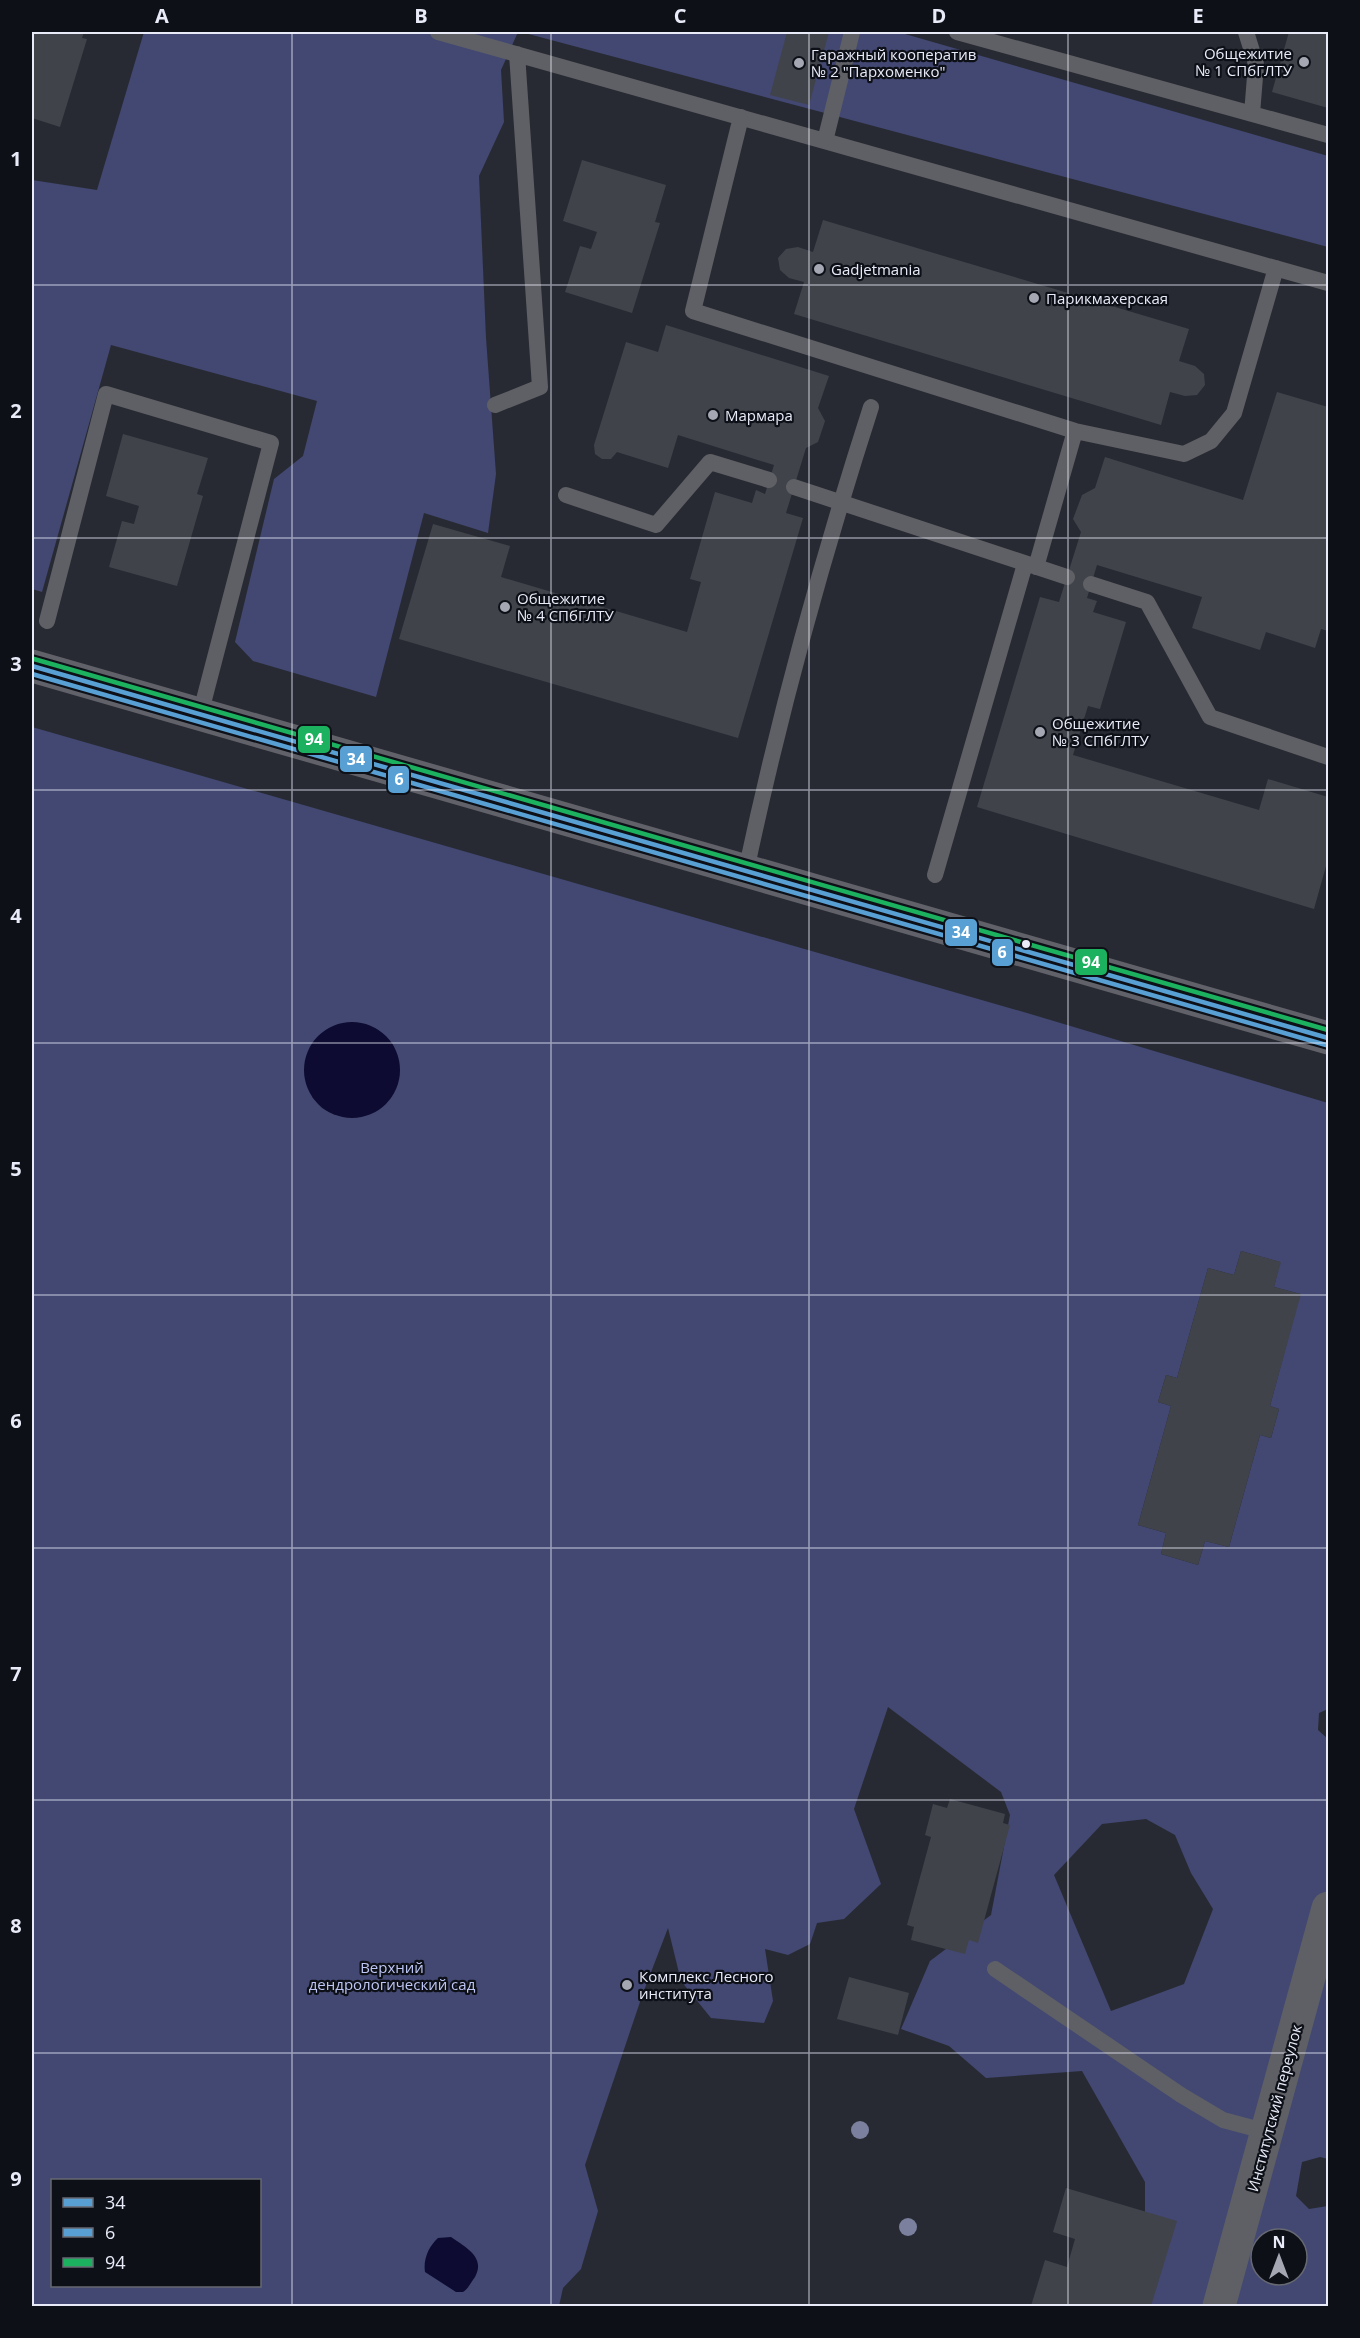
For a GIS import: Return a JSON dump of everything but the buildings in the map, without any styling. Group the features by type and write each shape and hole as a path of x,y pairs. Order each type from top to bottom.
{"main road":[{"path":"32,666 1329,1038"}],"street":[{"name":"Институтский переулок","path":"1219,2307 1327,1923"}],"lane":[{"path":"438,32 1329,283"},
{"path":"825,141 852,32"},
{"path":"957,32 1003,38 1252,114 1329,135"},
{"path":"1246,32 1256,64 1252,114"},
{"path":"495,405 540,387 517,54"},
{"path":"741,117 693,310 1075,431 1184,454 1211,441 1234,413 1276,268"},
{"path":"46,621 106,394 271,443 200,715"},
{"path":"746,871 774,748 842,501 871,406"},
{"path":"935,875 1075,431"},
{"path":"566,495 656,525 710,462 769,480"},
{"path":"794,487 1067,577"},
{"path":"1091,584 1147,602 1210,717 1329,757"},
{"path":"995,1969 1181,2095 1223,2120 1268,2132"}],"green space":[{"path":"144,32 518,32 501,70 504,122 479,176 486,338 496,474 488,533 424,513 376,697 253,661 235,642 274,479 303,456 317,401 111,345 42,592 32,589 32,180 97,190"},
{"path":"521,32 898,32 1328,156 1328,247"},
{"name":"Верхний дендрологический сад","path":"32,727 1027,1013 1328,1103 1328,1709 1319,1713 1318,1730 1328,1739 1328,2159 1320,2157 1302,2162 1296,2196 1309,2209 1328,2206 1328,2306 1124,2306 1145,2233 1145,2182 1082,2071 986,2078 949,2046 901,2029 930,1961 991,1915 1010,1815 1001,1792 888,1707 854,1809 881,1884 844,1919 817,1923 810,1944 788,1955 765,1949 773,2001 764,2023 711,2018 681,1981 668,1928 643,1993 585,2165 598,2211 581,2269 563,2288 559,2306 32,2306","holes":["392,1043 397,1058 398,1078 390,1099 335,1115 322,1108 312,1097","1241,1251 1280,1262 1274,1287 1300,1294 1270,1406 1279,1409 1271,1438 1260,1435 1229,1547 1205,1541 1198,1565 1161,1554 1166,1533 1138,1525 1171,1406 1158,1402 1166,1375 1177,1378 1208,1268 1234,1275","1146,1819 1175,1835 1191,1873 1213,1909 1184,1984 1111,2011 1054,1875 1102,1824"]}],"shaded area":[{"path":"352,1022 370,1026 386,1036 396,1052 400,1070 396,1088 386,1104 370,1114 352,1118 334,1114 318,1104 308,1088 304,1070 308,1052 318,1036 334,1026"},
{"path":"451,2237 472,2253 478,2264 475,2277 463,2292 456,2292 425,2272 427,2253 432,2245 438,2238"}],"transit line":[{"name":"94","path":"34,659 1328,1030"},
{"name":"34","path":"32,666 1328,1038"},
{"name":"6","path":"32,674 1326,1045"}],"place":[{"name":"Общежитие № 1 СПбГЛТУ","path":"1304,62"},
{"name":"Гаражный кооператив № 2 \"Пархоменко\"","path":"799,63"},
{"name":"Gadjetmania","path":"819,269"},
{"name":"Парикмахерская","path":"1034,298"},
{"name":"Мармара","path":"713,415"},
{"name":"Общежитие № 4 СПбГЛТУ","path":"505,607"},
{"name":"Общежитие № 3 СПбГЛТУ","path":"1040,732"},
{"name":"Комплекс Лесного института","path":"627,1985"}]}
